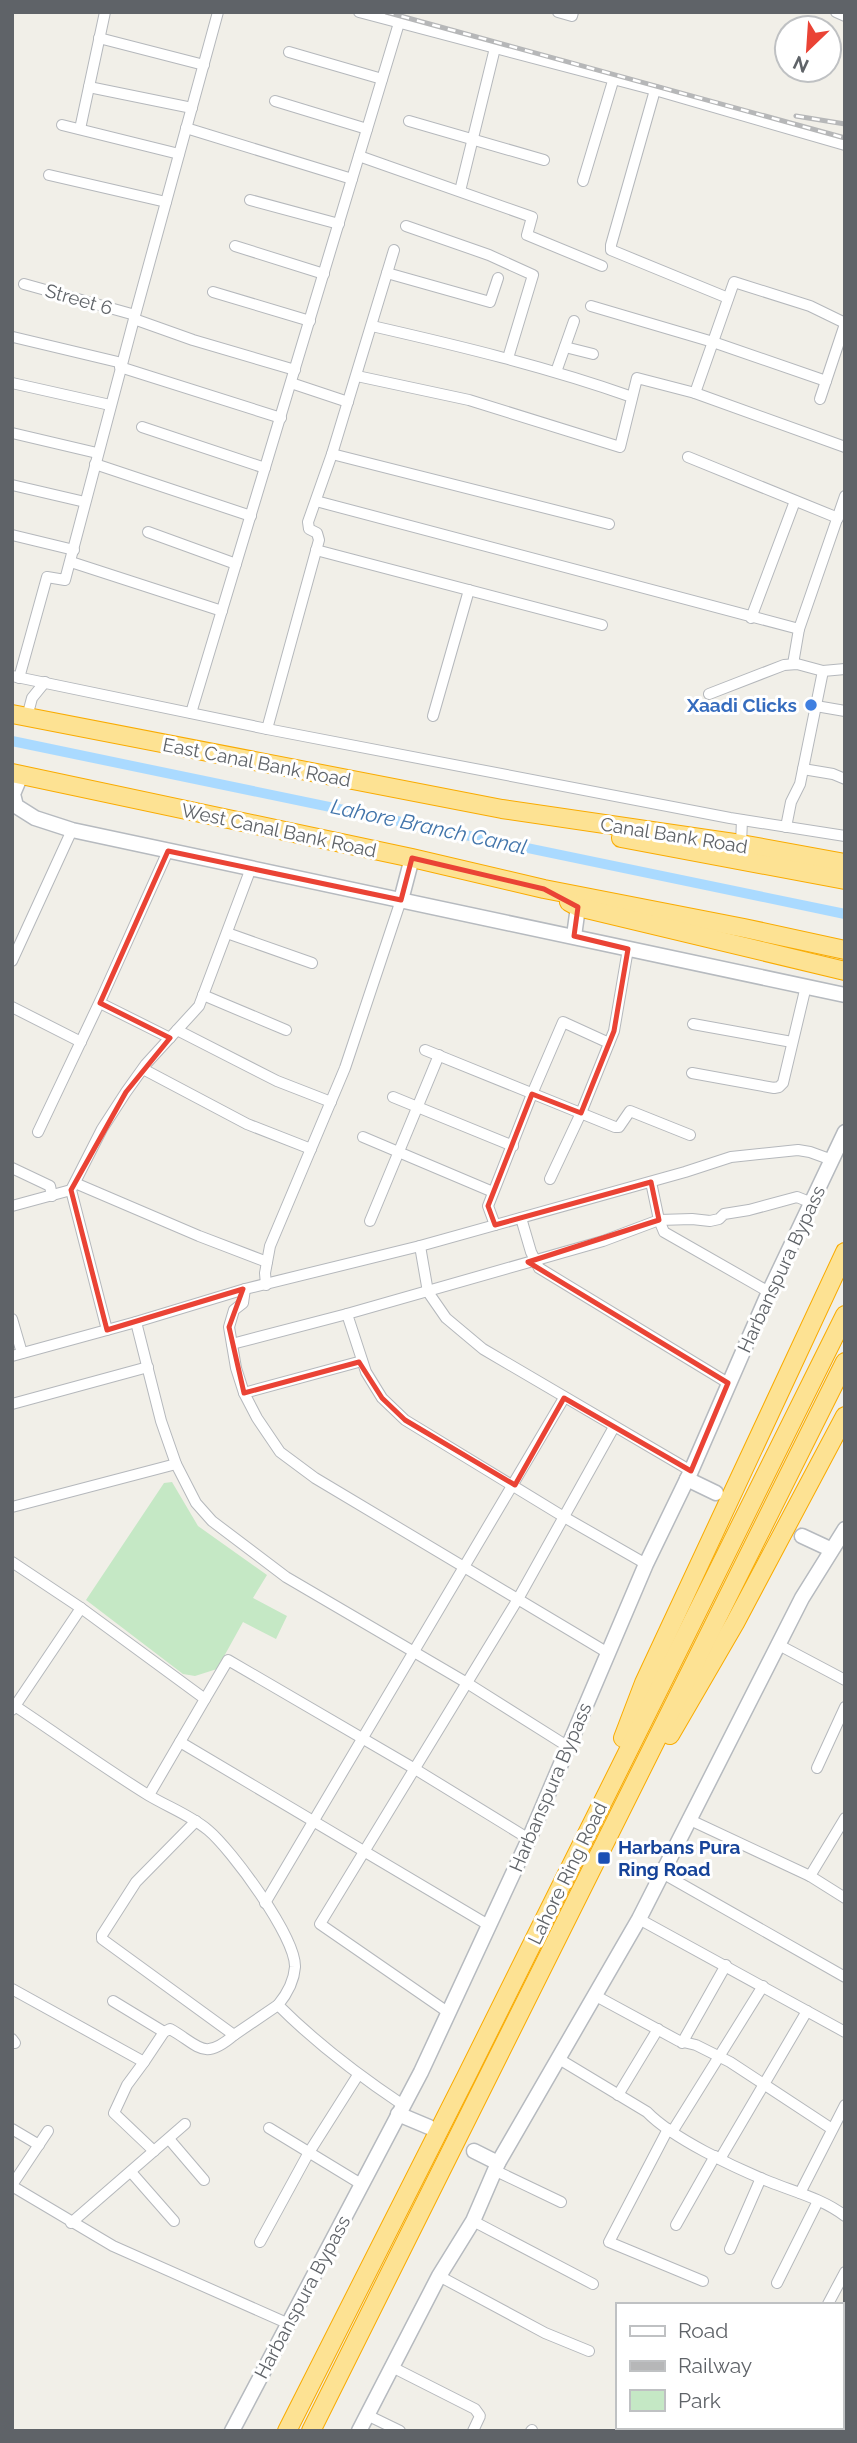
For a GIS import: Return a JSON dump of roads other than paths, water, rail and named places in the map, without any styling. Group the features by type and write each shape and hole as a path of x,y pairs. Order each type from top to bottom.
{"highway":[{"name":"East Canal Bank Road","path":"19,715 502,809"},
{"name":"West Canal Bank Road","path":"17,774 412,858 544,889"},
{"name":"Canal Bank Road","path":"502,809 741,844 845,863"},
{"path":"502,809 613,837 845,880"},
{"path":"544,889 578,907 845,971"},
{"path":"544,889 845,950"},
{"path":"580,1846 644,1683 845,1252"},
{"name":"Lahore Ring Road","path":"288,2431 845,1315"},
{"name":"Lahore Ring Road","path":"310,2431 845,1362"},
{"path":"598,1856 735,1623 845,1416"}],"street":[{"path":"80,129 105,12"},
{"path":"218,12 110,405 71,562 65,580 47,577 15,677 267,729 742,820 845,836"},
{"path":"359,12 655,90 845,145"},
{"path":"558,12 572,16 573,12"},
{"path":"836,12 845,16"},
{"path":"191,713 399,23"},
{"path":"99,38 204,65"},
{"path":"460,191 495,48"},
{"path":"289,52 382,79"},
{"path":"583,181 613,81"},
{"path":"89,87 192,108"},
{"path":"655,90 611,250 728,298"},
{"path":"275,101 367,129"},
{"path":"408,121 544,160"},
{"path":"62,125 179,154"},
{"path":"186,128 352,179"},
{"path":"359,156 532,217 527,235 602,266"},
{"path":"49,175 166,202"},
{"path":"250,200 339,224"},
{"path":"406,226 533,275 508,358"},
{"path":"235,246 324,274"},
{"path":"267,729 316,550 317,533 309,529 308,522 357,376 394,250"},
{"path":"387,273 490,302 498,278"},
{"path":"695,393 734,282 810,306 845,323 820,399"},
{"name":"Street 6","path":"24,284 134,317 193,340 295,370"},
{"path":"212,292 310,320"},
{"path":"591,306 713,342 826,381"},
{"path":"556,372 574,321"},
{"path":"372,326 508,358 632,397"},
{"path":"13,337 121,365 281,418"},
{"path":"565,347 593,354"},
{"path":"357,376 468,400 620,447 637,378 695,393 845,447"},
{"path":"12,383 110,405"},
{"path":"291,383 348,402"},
{"path":"142,427 265,468"},
{"path":"12,433 96,458 251,516"},
{"path":"332,454 609,524"},
{"path":"688,457 838,518"},
{"path":"12,485 85,502"},
{"path":"793,664 799,629 845,496"},
{"path":"316,500 799,629"},
{"path":"751,618 795,501"},
{"path":"148,533 236,564"},
{"path":"12,535 74,550"},
{"path":"316,550 602,625"},
{"path":"71,562 222,611"},
{"path":"433,716 469,590"},
{"path":"709,694 784,665 793,664 823,671 845,669"},
{"path":"786,827 791,802 800,784 823,671"},
{"path":"19,715 45,682"},
{"path":"816,706 845,711"},
{"path":"803,769 845,779"},
{"path":"17,774 13,794 20,813 72,830 845,995"},
{"path":"741,844 742,820"},
{"path":"12,961 72,830"},
{"path":"38,1132 169,850"},
{"path":"266,1285 265,1273 270,1245 345,1068 401,900 412,858"},
{"path":"12,1206 52,1196 73,1186 102,1129 143,1069 199,1006 251,868"},
{"path":"574,936 578,907"},
{"path":"227,933 312,963"},
{"path":"550,1179 581,1114 609,1043 621,996 628,948"},
{"path":"692,1073 779,1087 783,1083 806,986"},
{"path":"203,995 286,1030"},
{"path":"100,1003 331,1102"},
{"path":"12,1007 81,1042"},
{"path":"495,1225 488,1206 563,1022 609,1043"},
{"path":"692,1024 792,1042"},
{"path":"425,1050 615,1127 619,1127 630,1111 690,1135"},
{"path":"370,1221 439,1055"},
{"path":"143,1069 247,1124 311,1149"},
{"path":"393,1097 513,1146"},
{"name":"Harbanspura Bypass","path":"232,2431 449,2013 529,1839 646,1564 845,1132"},
{"path":"363,1137 493,1192"},
{"path":"12,1319 17,1354 244,1289 420,1246 731,1157 782,1151 810,1152 832,1160"},
{"path":"12,1168 50,1186 52,1196"},
{"path":"651,1182 664,1232 769,1292"},
{"path":"73,1186 267,1262"},
{"path":"73,1186 107,1330"},
{"path":"232,1344 428,1292 603,1241 659,1220 710,1221 719,1219 724,1214 797,1197 812,1203"},
{"path":"521,1218 539,1269 728,1383"},
{"path":"420,1246 428,1292 446,1318 483,1349 614,1427 716,1493"},
{"path":"244,1289 243,1303 234,1310 230,1320 236,1367 244,1393 280,1452 315,1478 608,1653"},
{"path":"347,1314 366,1372 382,1398 405,1420 646,1564"},
{"path":"136,1322 161,1421 176,1464 197,1503 222,1530 286,1577 467,1683 567,1746"},
{"path":"244,1393 362,1361"},
{"path":"12,1404 148,1367"},
{"path":"265,1903 515,1485 564,1398"},
{"path":"449,2013 320,1924 517,1599 614,1427"},
{"path":"12,1507 176,1464"},
{"path":"359,2431 439,2276 473,2221 496,2167 639,1919 777,1644 830,1549 844,1531"},
{"path":"802,1536 830,1549"},
{"path":"12,1562 81,1608 205,1699"},
{"path":"81,1608 14,1708 149,1795 196,1821 231,1853 283,1931 293,1954 295,1967 291,1984 278,2005 218,2048 209,2051 199,2048 170,2029 164,2032 127,2085 114,2113 154,2151"},
{"path":"777,1644 845,1680"},
{"path":"149,1795 228,1660 529,1839"},
{"path":"817,1768 845,1707"},
{"path":"180,1742 490,1926"},
{"path":"810,1876 840,1836 845,1818"},
{"path":"688,1819 810,1876 845,1898"},
{"path":"196,1821 136,1882 102,1937 106,1943 234,2035"},
{"path":"662,1873 845,1977"},
{"path":"639,1919 843,2029"},
{"path":"682,2043 726,1965"},
{"path":"704,2281 609,2242 670,2130 720,2057 762,1986"},
{"path":"12,1989 144,2062"},
{"path":"596,1996 682,2043 696,2045 720,2057 832,2129"},
{"path":"113,2001 164,2032"},
{"path":"278,2005 358,2076 429,2127"},
{"path":"676,2225 807,2011"},
{"path":"618,2095 658,2029"},
{"path":"559,2059 647,2112 657,2123 717,2157 818,2201 845,2216"},
{"path":"260,2242 308,2154 358,2076"},
{"path":"800,2193 845,2105"},
{"path":"71,2223 185,2124"},
{"path":"12,2129 39,2145"},
{"path":"269,2129 361,2184"},
{"path":"48,2131 12,2185 113,2246 289,2324"},
{"path":"169,2139 204,2180"},
{"path":"474,2151 496,2167 562,2202"},
{"path":"131,2172 174,2221"},
{"path":"730,2249 761,2178"},
{"path":"777,2283 818,2201"},
{"path":"473,2221 593,2284"},
{"path":"829,2303 845,2272"},
{"path":"439,2276 545,2333 589,2351"},
{"path":"392,2367 475,2409 480,2416 473,2431"},
{"path":"367,2415 400,2431"}],"waterway":[{"name":"Lahore Branch Canal","path":"12,741 845,914"}],"tunnel":[{"path":"722,1495 802,1536"}],"railway":[{"path":"386,12 845,138"},
{"path":"796,116 845,124"}],"place":[{"name":"Xaadi Clicks","path":"811,705"},
{"name":"Harbans Pura Ring Road","path":"604,1858"}]}
